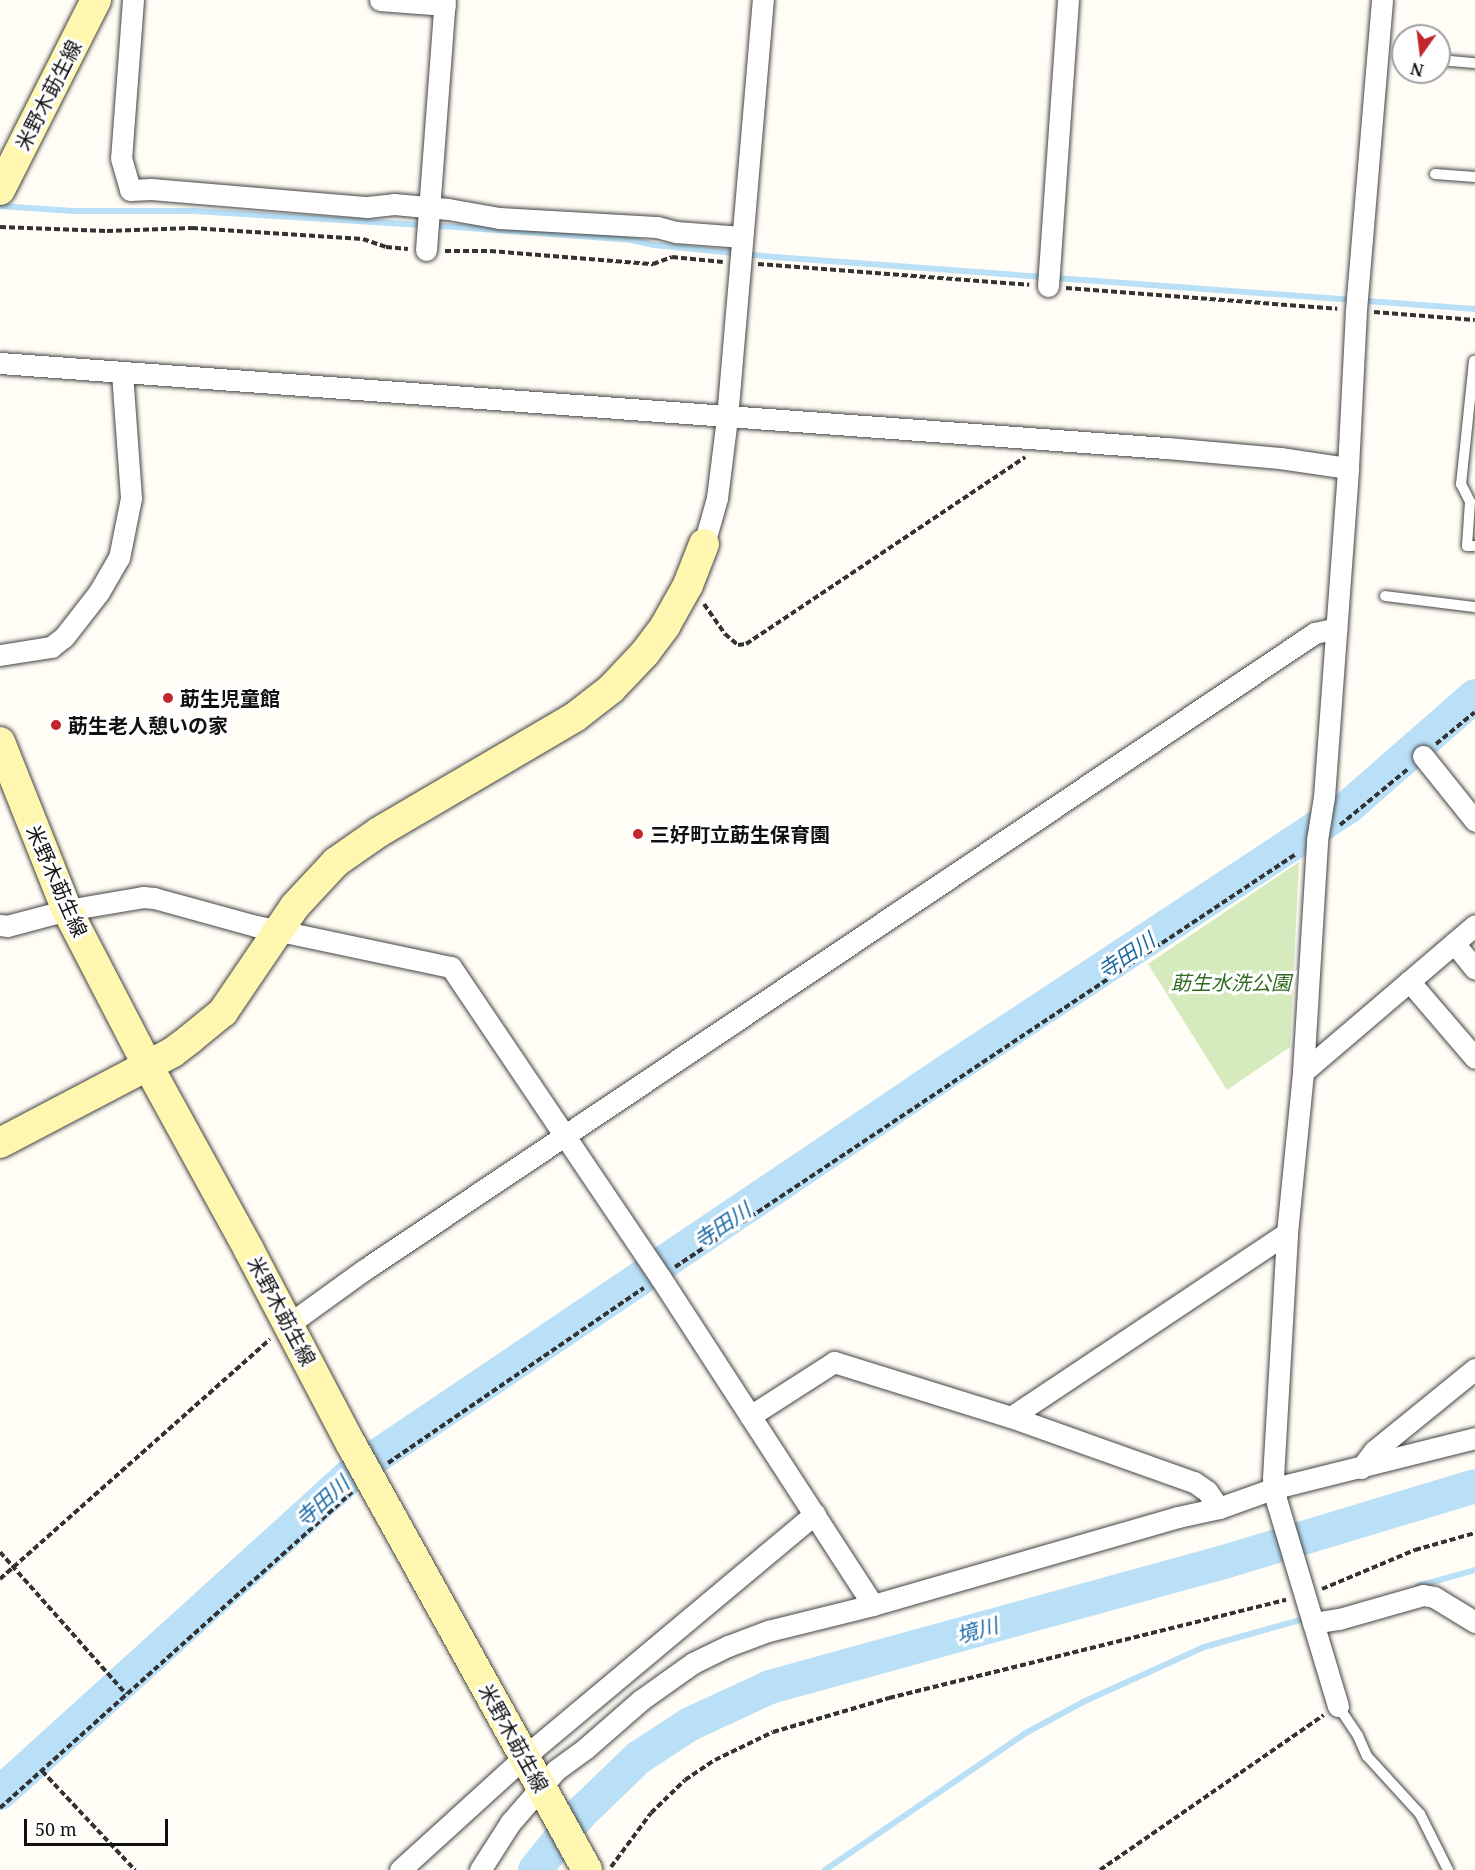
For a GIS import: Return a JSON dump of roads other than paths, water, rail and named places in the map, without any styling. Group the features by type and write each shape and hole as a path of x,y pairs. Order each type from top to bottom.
{"main road":[{"name":"米野木莇生線","path":"0,189 96,0"},
{"path":"0,1143 148,1066 190,1040 222,1012 249,977 276,931 315,882 356,847 555,730 611,689 645,653 665,626 688,585 704,544"},
{"name":"米野木莇生線","path":"0,742 67,910 148,1066 289,1324 351,1444 370,1474 587,1870"}],"street":[{"path":"133,0 122,158 130,190 151,189 367,207 394,204 499,218 657,226 676,232 742,237"},
{"path":"380,0 445,3 426,248"},
{"path":"704,544 717,498 727,417 763,0"},
{"path":"1048,286 1068,0"},
{"path":"1338,1706 1275,1493 1287,1233 1303,1072 1318,829 1323,797 1348,468 1356,310 1382,0"},
{"path":"0,363 1280,458 1348,468"},
{"path":"0,655 51,647 64,637 99,592 119,558 131,498 122,373"},
{"path":"289,1324 326,1296 1315,633 1336,628"},
{"path":"1423,756 1475,821"},
{"path":"0,925 8,926 67,910 143,897 154,898 276,931 451,968 564,1138 660,1276 873,1605"},
{"path":"1303,1072 1475,925"},
{"path":"1454,943 1475,969"},
{"path":"1409,981 1475,1058"},
{"path":"1011,1417 1287,1233"},
{"path":"750,1416 834,1362 1011,1417 1194,1482 1207,1491 1219,1508"},
{"path":"1360,1468 1374,1451 1475,1369"},
{"path":"480,1870 510,1823 556,1770 586,1748 641,1700 693,1664 728,1646 768,1631 873,1605 1360,1468 1475,1438"},
{"path":"400,1870 524,1757 815,1514"},
{"path":"1313,1623 1424,1595 1434,1597 1475,1622"}],"lane":[{"path":"1451,61 1475,63"},
{"path":"1435,174 1475,177"},
{"path":"1474,361 1461,484 1470,502 1467,546 1475,546"},
{"path":"1385,596 1475,607"},
{"path":"1338,1706 1358,1736 1367,1756 1420,1814 1448,1870"}],"waterway":[{"path":"0,206 73,211 194,211 456,227 631,240 654,245 775,257 1475,309"},
{"name":"寺田川","path":"0,1793 359,1468 946,1072 1347,808 1475,696"},
{"name":"境川","path":"535,1870 581,1813 638,1758 690,1724 770,1687 1227,1561 1475,1486"},
{"path":"1418,1586 1475,1570"},
{"path":"825,1870 1024,1734 1083,1702 1204,1647 1307,1618"}],"place":[{"name":"莇生児童館","path":"168,698"},
{"name":"莇生老人憩いの家","path":"56,725"},
{"name":"三好町立莇生保育園","path":"638,834"}],"park label":[{"name":"莇生水洗公園","path":"1231,982"}]}
